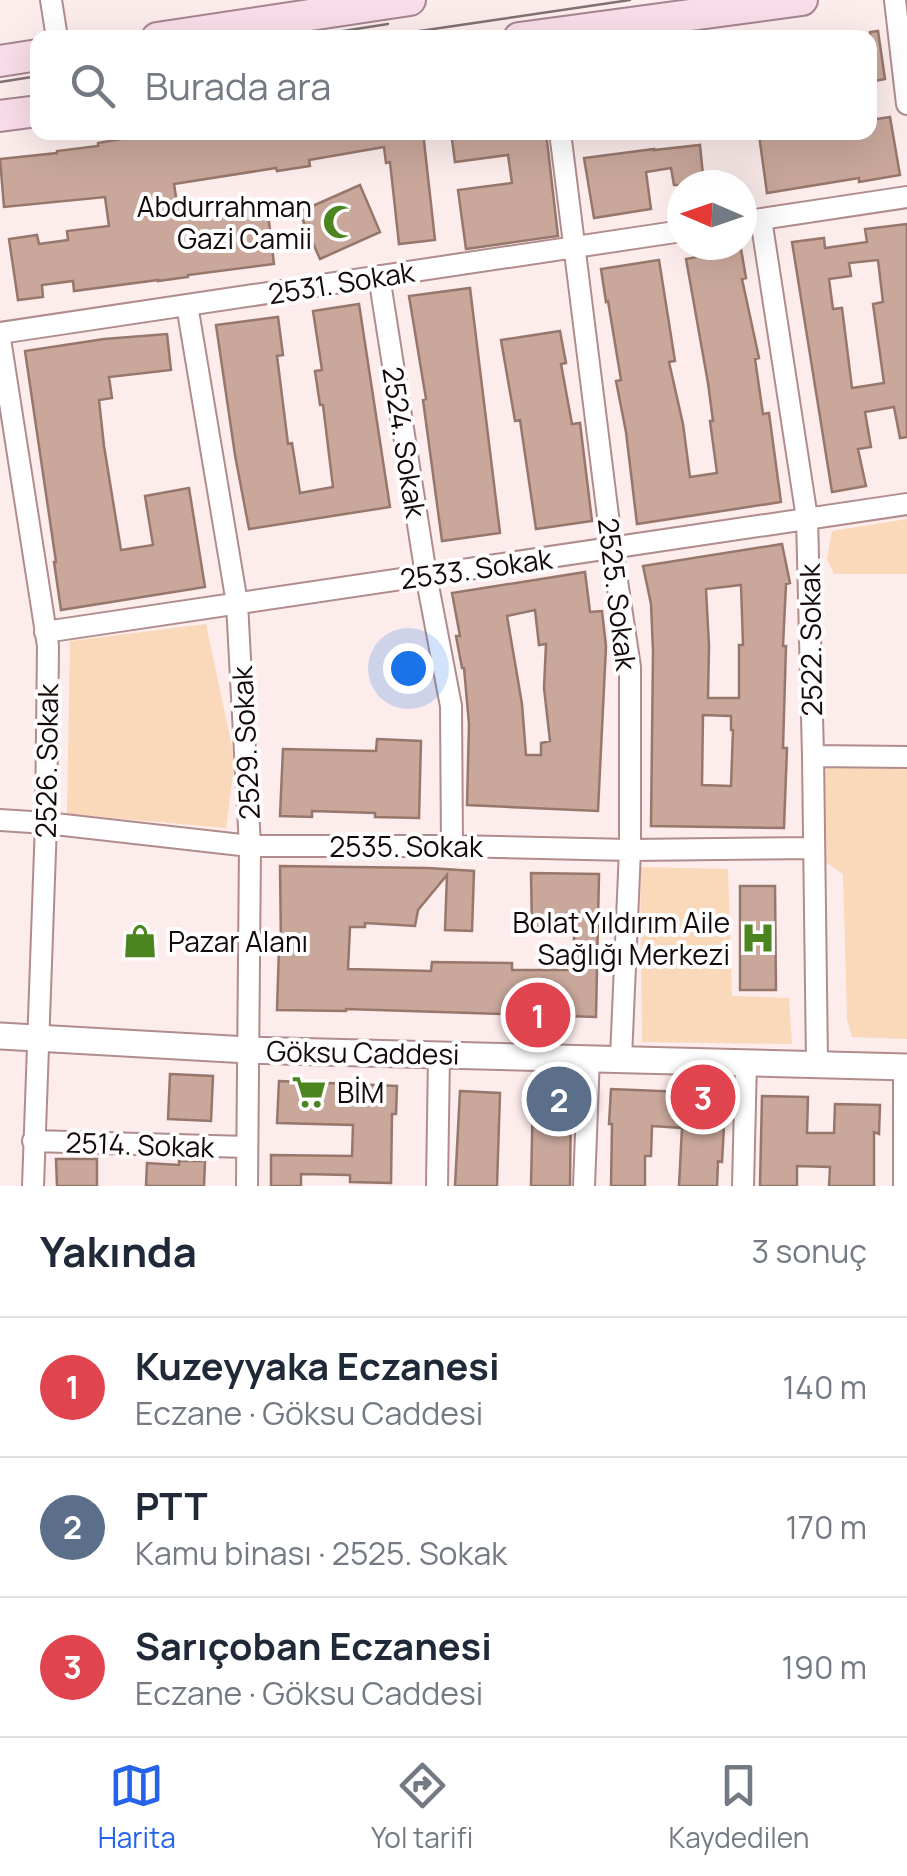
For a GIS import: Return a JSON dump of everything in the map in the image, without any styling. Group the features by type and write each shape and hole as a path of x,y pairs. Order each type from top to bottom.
{"main road":[{"path":"210,30 410,0"},
{"path":"582,30 802,0"},
{"path":"0,61 30,56"},
{"path":"0,116 30,111"}],"street":[{"path":"51,0 55,30"},
{"path":"894,0 907,104"},
{"name":"2525. Sokak","path":"561,140 630,667 630,850 621,1058"},
{"path":"757,219 907,197"},
{"name":"2531. Sokak","path":"0,336 667,233"},
{"name":"2522. Sokak","path":"757,252 807,518 816,1064"},
{"name":"2524. Sokak","path":"379,276 426,575 451,706 452,846"},
{"name":"2529. Sokak","path":"187,305 237,603 250,846 247,1186"},
{"name":"2526. Sokak","path":"0,336 48,646 33,1186"},
{"name":"2533. Sokak","path":"46,632 907,504"},
{"path":"813,756 907,757"},
{"name":"2535. Sokak","path":"0,820 250,846 814,848"},
{"name":"Göksu Caddesi","path":"0,1036 248,1050 906,1066"},
{"path":"437,1186 438,1054"},
{"path":"584,1186 589,1058"},
{"path":"743,1186 746,1061"},
{"path":"904,1186 906,1066"},
{"name":"2514. Sokak","path":"33,1141 248,1147"}],"shaded area":[{"path":"907,519 907,574 834,574 827,559 832,531"},
{"path":"206,624 235,761 226,828 67,814 70,641"},
{"path":"825,765 907,767 907,1039 852,1037 847,1019 843,874 824,861"},
{"path":"640,867 728,869 732,996 789,998 792,1044 642,1042"}],"building":[{"path":"877,31 885,79 877,81"},
{"path":"890,117 900,175 767,193 760,140 877,140 877,119"},
{"path":"424,140 435,240 399,244 390,162 386,163 384,147 309,160 310,166 174,184 179,216 267,205 274,264 74,291 73,281 42,285 43,297 18,300 9,239 37,235 39,244 68,240 67,231 109,226 105,197 4,207 0,159 57,153 98,143"},
{"path":"452,140 547,140 558,236 466,249 458,190 512,183 508,155 455,162"},
{"path":"700,145 702,170 671,168 646,172 651,209 594,218 584,158"},
{"name":"Abdurrahman Gazi Camii","path":"360,185 380,232 320,259 299,212"},
{"path":"907,224 907,437 900,438 894,407 865,412 871,447 858,449 866,486 832,492 792,242 824,238 825,248 867,242 865,229","holes":["878,260 883,302 873,304 884,383 852,388 842,308 833,309 829,279 851,276 849,263"]},
{"path":"659,260 675,361 669,362 690,477 717,473 708,383 686,260 743,260 746,278 742,279 759,358 755,359 763,414 769,413 781,502 637,524 616,381 621,380 601,269"},
{"path":"470,288 500,533 442,541 423,400 426,399 409,296"},
{"path":"359,304 390,507 249,529 216,325 278,317 283,355 277,356 288,444 292,443 300,493 333,487 315,371 322,370 313,311"},
{"path":"560,331 566,363 561,364 572,424 580,423 592,521 536,529 520,420 515,421 501,340"},
{"path":"167,334 171,370 109,377 112,398 99,400 104,446 121,550 153,545 145,496 189,488 205,587 61,610 25,351"},
{"path":"782,544 790,583 786,584 783,646 783,748 787,748 784,828 651,826 653,651 651,604 643,566","holes":["741,585 743,645 739,645 739,698 708,698 706,589","703,715 731,716 731,786 702,785"]},
{"path":"585,572 590,612 602,611 606,646 598,811 467,805 469,724 452,593","holes":["535,610 539,645 546,644 544,688 550,741 541,743 541,755 526,755 507,616"]},
{"path":"377,739 421,741 419,818 312,811 312,817 280,816 283,749 376,751"},
{"path":"280,866 474,871 472,931 445,930 447,875 418,910 415,926 365,923 365,927 350,927 348,969 431,971 432,962 512,963 512,970 568,970 568,959 574,959 574,929 532,930 531,873 599,874 596,1017 277,1010"},
{"name":"Bolat Yıldırım Aile Sağlığı Merkezi","path":"740,886 775,886 776,990 740,990"},
{"path":"170,1074 213,1076 211,1121 168,1119"},
{"path":"279,1081 397,1086 396,1114 392,1114 391,1183 350,1182 350,1175 301,1174 301,1186 271,1186 271,1155 352,1156 353,1125 277,1123"},
{"path":"685,1087 726,1088 717,1186 679,1186 682,1128 652,1126 651,1156 645,1156 645,1186 611,1186 611,1089 685,1092"},
{"path":"460,1091 500,1093 497,1186 455,1186"},
{"path":"533,1092 571,1093 570,1186 531,1186"},
{"path":"762,1096 808,1097 807,1133 834,1133 835,1104 880,1105 879,1134 874,1132 874,1186 829,1186 830,1167 797,1166 797,1186 760,1186"},
{"path":"56,1159 97,1159 97,1186 57,1186"},
{"path":"179,1161 205,1161 204,1186 146,1186 147,1163 179,1165"}],"tram line":[{"path":"426,30 630,0"},
{"path":"349,30 388,24"},
{"path":"0,82 30,77"}],"place":[{"name":"Abdurrahman Gazi Camii","path":"340,222"},
{"name":"Bolat Yıldırım Aile Sağlığı Merkezi","path":"758,938"},
{"name":"Pazar Alanı","path":"140,941"},
{"name":"Kuzeyyaka Eczanesi","path":"538,1015"},
{"name":"BİM","path":"309,1092"},
{"name":"Sarıçoban Eczanesi","path":"703,1097"},
{"name":"PTT","path":"559,1099"}]}
